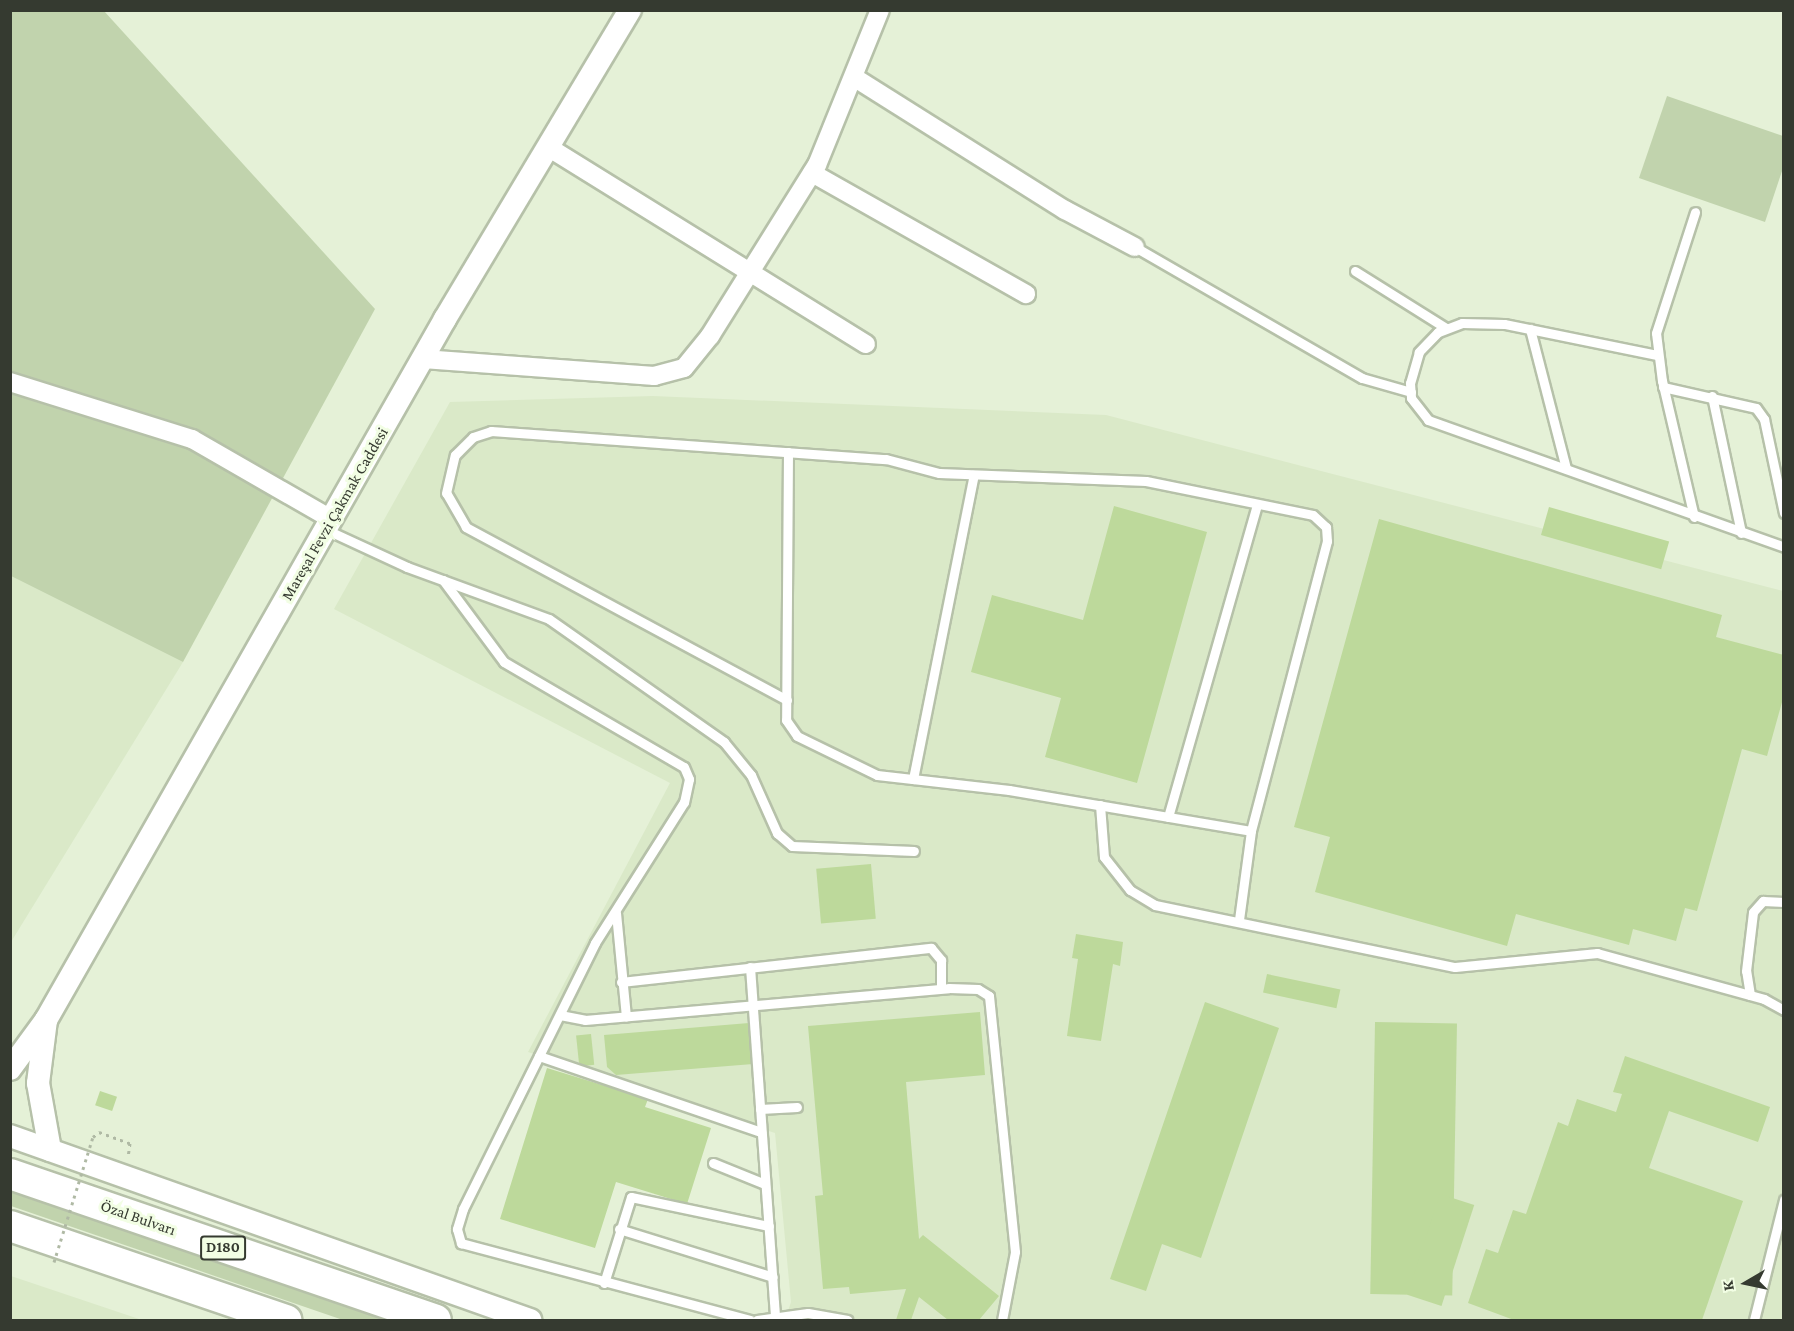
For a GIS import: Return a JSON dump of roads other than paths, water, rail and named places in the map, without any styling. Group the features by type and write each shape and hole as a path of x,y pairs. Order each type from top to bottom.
{"highway":[{"name":"Özal Bulvarı","path":"10,1174 436,1320"},
{"path":"10,1226 270,1318"}],"street":[{"name":"Mareşal Fevzi Çakmak Caddesi","path":"10,1069 46,1020 423,359 630,10"},
{"path":"423,359 671,374 694,358 750,274 812,173 855,78 880,10"},
{"path":"855,78 1065,210 1135,247"},
{"path":"548,147 866,344"},
{"path":"812,173 1026,294"},
{"path":"10,382 192,440 328,524"},
{"path":"46,1020 38,1083 50,1150"},
{"path":"10,1136 530,1320"}],"lane":[{"path":"1694,518 1657,355 1658,322 1695,212"},
{"path":"1135,247 1362,378 1411,392"},
{"path":"1355,271 1446,328"},
{"path":"1657,355 1530,329 1478,323 1446,328 1419,352 1411,392 1428,420 1566,468 1694,518 1784,547"},
{"path":"1530,329 1566,468"},
{"path":"1663,387 1746,403 1764,419 1784,513"},
{"path":"1712,396 1741,533"},
{"path":"787,700 466,527 450,504 445,484 449,465 464,445 491,431 886,459 974,475 1146,481 1313,515 1326,527 1327,541 1251,831 1239,920"},
{"path":"788,452 787,725 796,736 877,775 1100,805 1251,831"},
{"path":"913,779 974,475"},
{"path":"1168,817 1257,504"},
{"path":"328,524 443,580 549,619 724,742 751,775 777,834 792,846 914,851"},
{"path":"443,580 504,662 684,768 688,778 684,802 616,913 539,1056 464,1209 458,1236 468,1248 750,1320"},
{"path":"1100,805 1104,857 1130,890 1155,905 1239,920 1455,968 1597,953 1750,995 1784,1010"},
{"path":"1750,995 1746,971 1753,912 1763,901 1784,902"},
{"path":"616,913 626,1017"},
{"path":"621,982 931,948 940,960 941,988"},
{"path":"750,967 776,1318"},
{"path":"560,1015 585,1020 941,988 978,989 989,996 994,1014 1015,1262 1002,1320"},
{"path":"539,1056 761,1132"},
{"path":"760,1109 797,1107"},
{"path":"713,1163 765,1184"},
{"path":"604,1283 627,1200 635,1197 769,1226"},
{"path":"1754,1320 1784,1200"},
{"path":"619,1229 773,1277"},
{"path":"757,1320 820,1313 847,1320"}]}
